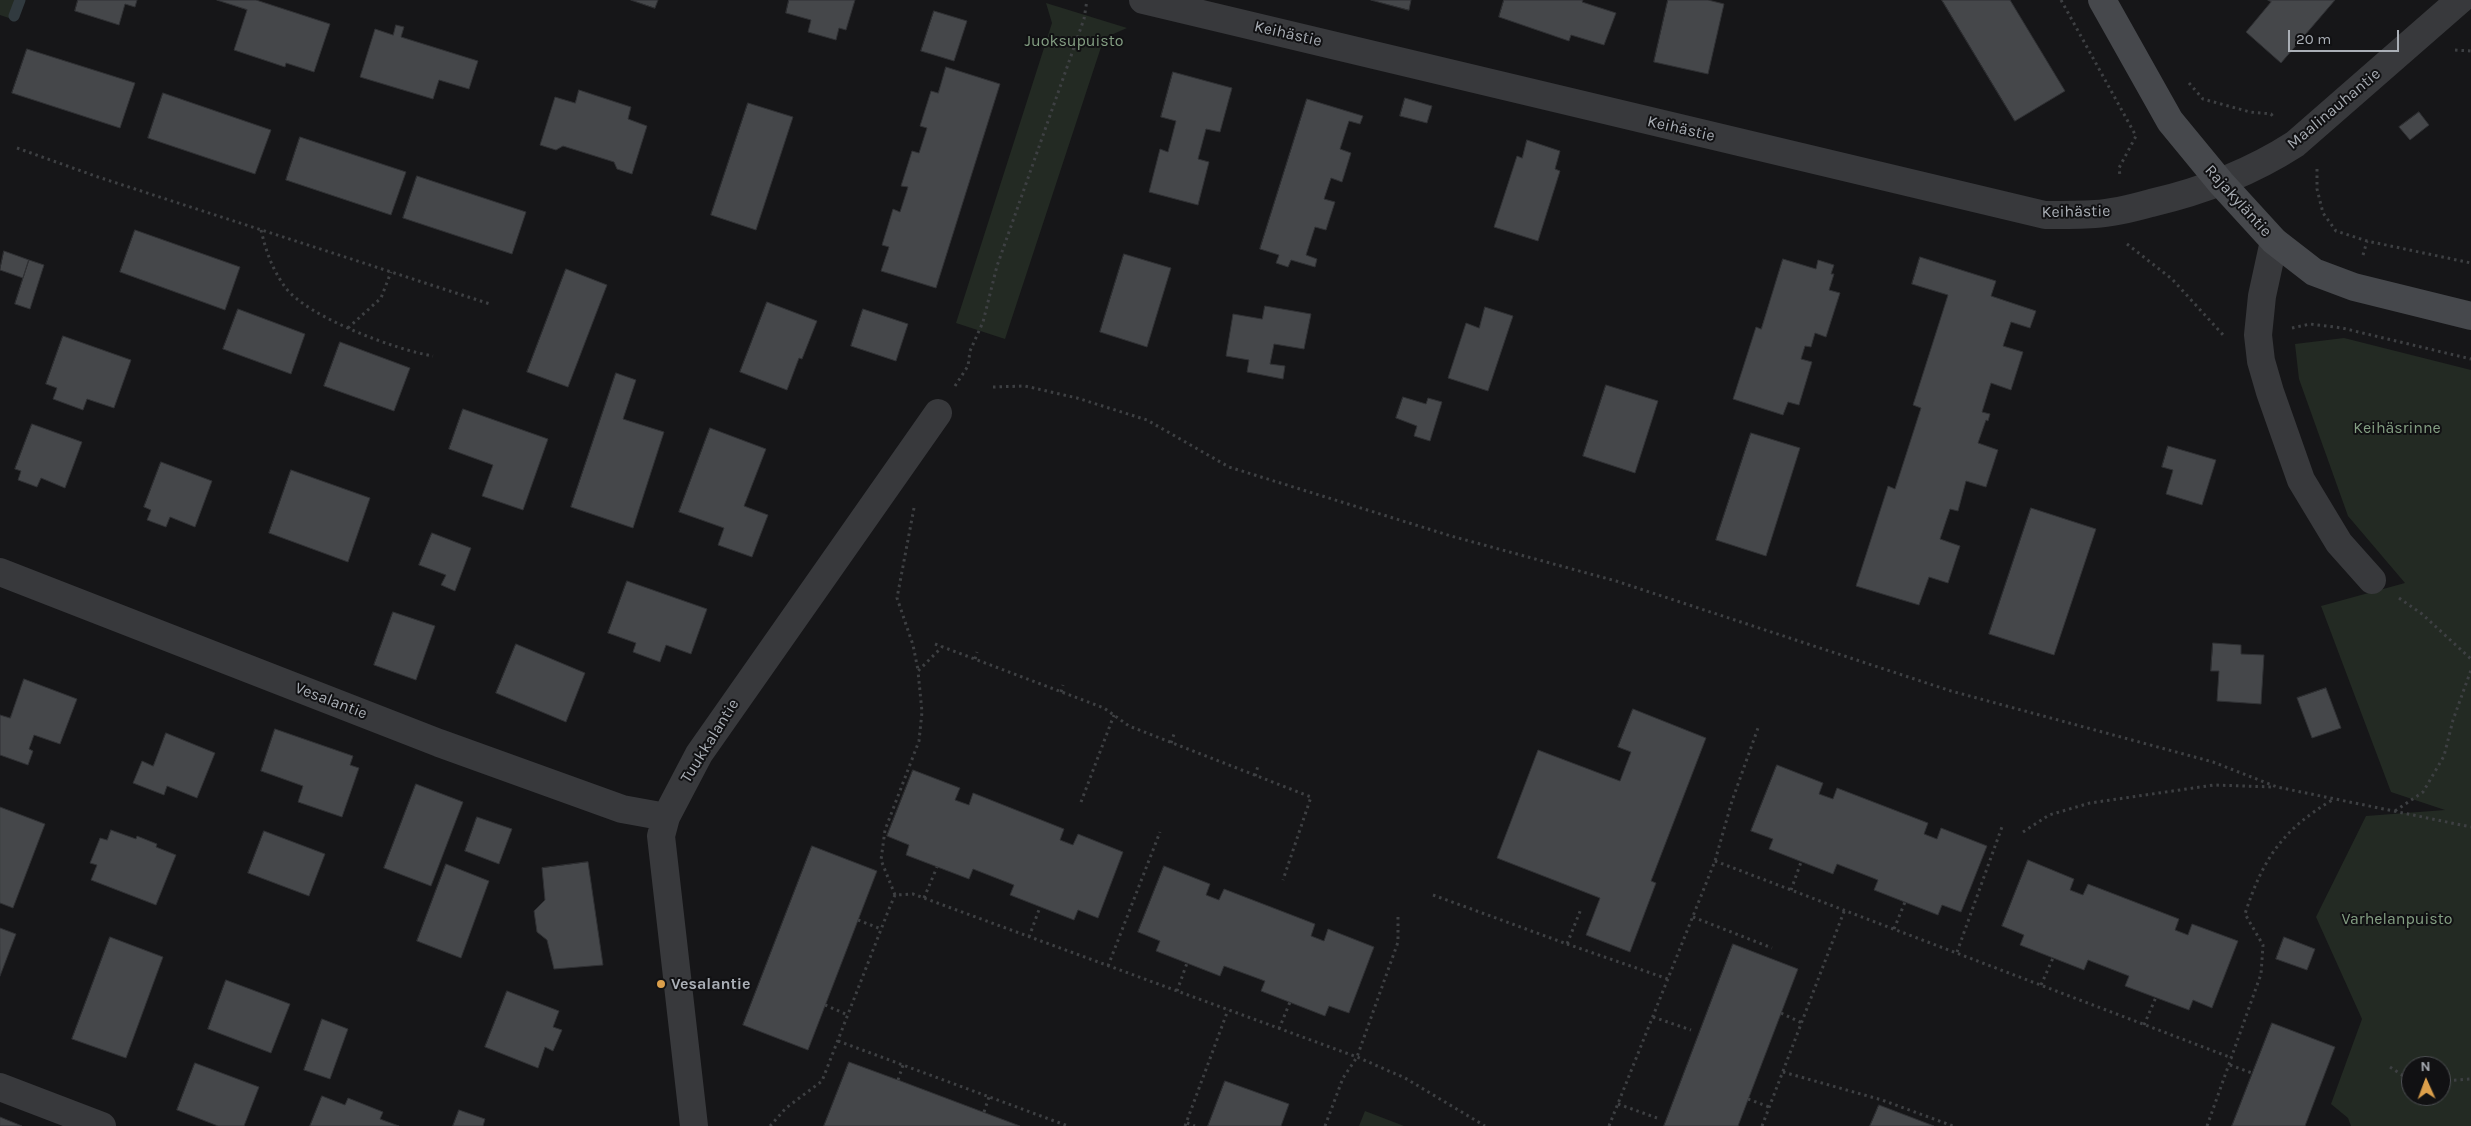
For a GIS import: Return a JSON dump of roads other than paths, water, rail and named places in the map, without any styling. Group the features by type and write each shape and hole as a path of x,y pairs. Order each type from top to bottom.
{"street":[{"name":"Keihästie","path":"1143,0 2045,215 2096,214 2120,211 2188,194 2221,183"},
{"name":"Rajakyläntie","path":"2102,0 2170,121 2221,183 2274,241 2262,296 2258,335 2261,361 2301,480 2339,543 2372,580"},
{"name":"Maalinauhantie","path":"2221,183 2265,163 2295,144 2460,0"},
{"path":"2274,241 2314,272 2354,287 2471,316"},
{"name":"Tuukkalantie","path":"694,1126 661,836 666,817 699,754 938,414"},
{"name":"Vesalantie","path":"0,572 448,746 622,809 666,817"},
{"path":"0,1087 102,1126"}],"waterway":[{"path":"14,16 20,0"}],"place":[{"name":"Vesalantie","path":"661,984"}],"park label":[{"name":"Juoksupuisto","path":"1074,41"},
{"name":"Keihäsrinne","path":"2397,428"},
{"name":"Varhelanpuisto","path":"2397,919"}]}
